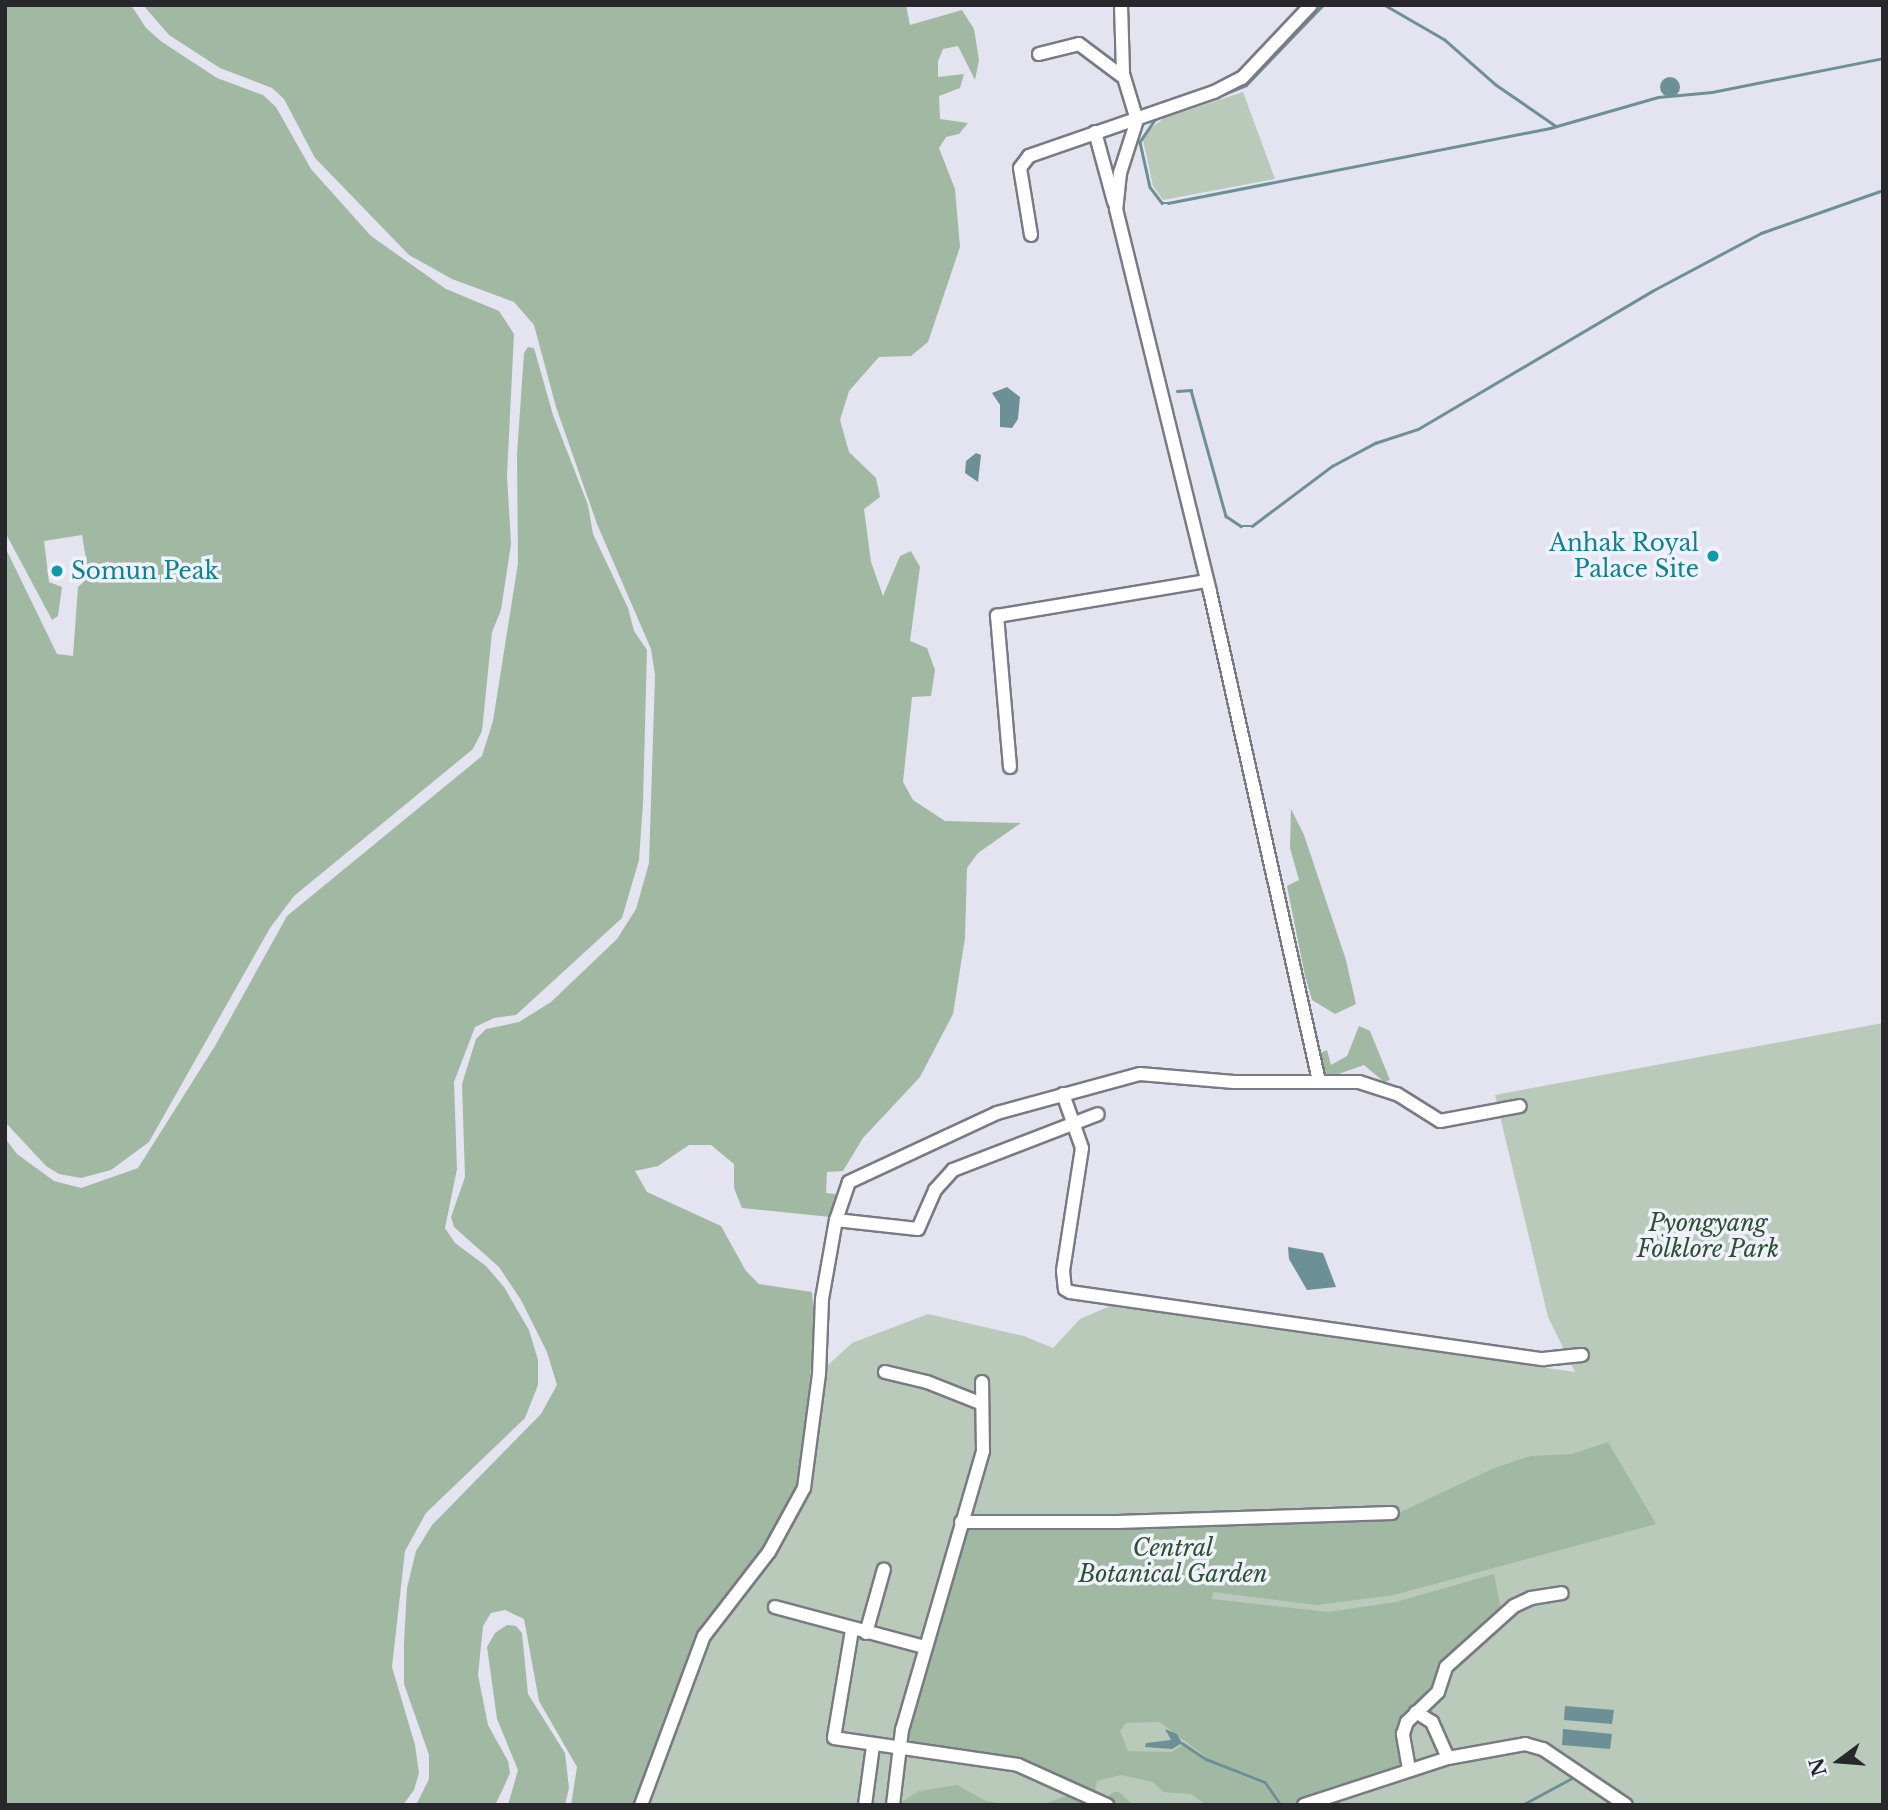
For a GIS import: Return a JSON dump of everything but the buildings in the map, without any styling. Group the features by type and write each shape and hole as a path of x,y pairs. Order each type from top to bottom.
{"street":[{"path":"1031,235 1020,192 1022,162 1029,156 1137,120 1242,78 1311,5"},
{"path":"1116,209 1120,173 1137,120 1123,77 1123,6"},
{"path":"1039,54 1079,44 1123,77"},
{"path":"1096,132 1207,581 1319,1081"},
{"path":"1010,767 997,616 1207,581"},
{"path":"641,1805 704,1636 779,1537 804,1488 819,1374 822,1299 843,1191 856,1177 933,1146 997,1113 1140,1074 1234,1082 1359,1082 1382,1088 1440,1121 1520,1107"},
{"path":"1063,1094 1082,1147 1063,1270 1065,1289 1070,1292 1543,1359 1582,1355"},
{"path":"836,1220 918,1229 935,1190 953,1170 1098,1114"},
{"path":"885,1372 927,1382 980,1403"},
{"path":"893,1805 899,1747 924,1647 983,1451 980,1403 982,1382"},
{"path":"961,1521 1117,1522 1392,1513"},
{"path":"866,1633 884,1569"},
{"path":"1409,1769 1403,1734 1416,1712 1438,1692 1446,1667 1495,1620 1531,1598 1562,1593"},
{"path":"775,1607 852,1630 924,1647"},
{"path":"852,1630 834,1738 873,1746 899,1747 1018,1765 1107,1805"},
{"path":"1416,1712 1432,1722 1448,1758"},
{"path":"1304,1805 1448,1758 1501,1745 1534,1745 1626,1805"},
{"path":"865,1805 873,1746"}],"green space":[{"path":"5,5 131,5 146,28 162,42 217,78 263,95 276,107 311,169 371,236 446,289 499,311 514,334 507,476 511,544 501,610 492,632 482,731 473,749 294,896 270,928 149,1142 111,1170 81,1178 59,1174 46,1166 5,1122 5,547 57,654 73,656 78,587 89,577 82,535 44,541 49,582 62,587 58,616 52,620 5,532"},
{"path":"143,5 906,5 910,25 962,10 974,29 979,60 975,80 958,46 943,49 938,61 938,77 964,74 960,88 939,96 940,119 968,123 959,134 946,137 939,148 955,189 960,247 928,342 911,356 879,357 849,391 840,420 849,452 876,478 880,497 864,509 871,562 883,596 900,556 911,551 920,567 910,641 927,648 935,670 931,696 912,697 903,782 913,800 945,821 1021,823 978,853 967,868 965,938 953,1014 920,1077 863,1138 843,1171 827,1172 826,1193 836,1194 831,1217 742,1208 734,1188 734,1164 711,1145 689,1145 658,1166 635,1171 647,1192 721,1226 746,1271 759,1284 812,1292 815,1327 800,1477 793,1503 691,1652 637,1805 571,1805 577,1767 539,1701 524,1619 505,1610 491,1613 483,1626 478,1675 488,1725 508,1761 510,1773 502,1791 495,1805 416,1805 429,1779 429,1755 404,1684 404,1643 407,1588 416,1551 432,1525 541,1414 557,1385 547,1352 521,1300 499,1267 454,1227 451,1217 465,1177 462,1084 476,1039 486,1029 519,1022 551,1002 617,939 636,909 649,863 655,675 651,649 597,524 556,407 534,325 514,302 452,279 409,255 315,158 284,99 272,88 220,68 169,35"},
{"path":"1243,92 1275,179 1163,200 1153,186 1143,141 1149,130 1164,118"},
{"path":"528,347 534,348 553,415 588,505 593,534 628,608 634,631 647,650 639,860 622,918 516,1015 494,1018 475,1027 454,1082 457,1169 445,1228 455,1243 486,1266 504,1287 529,1330 538,1360 538,1385 525,1418 426,1513 405,1551 392,1667 415,1745 419,1773 414,1790 403,1805 5,1805 5,1138 17,1154 54,1181 81,1188 138,1168 215,1046 287,916 482,756 493,721 518,563 517,454 524,353"},
{"path":"1291,809 1304,835 1346,960 1356,1004 1335,1014 1312,1000 1305,976 1287,886 1299,880 1290,848"},
{"name":"Central Botanical Garden","path":"1883,1023 1883,1805 646,1805 700,1651 798,1510 821,1379 826,1367 852,1343 928,1314 1024,1336 1053,1348 1080,1319 1110,1306 1575,1372 1548,1317 1495,1095"},
{"path":"1359,1026 1370,1031 1390,1080 1384,1082 1364,1065 1330,1077 1325,1072 1320,1053 1327,1050 1331,1065 1347,1056"},
{"path":"1608,1442 1656,1524 1394,1595 1317,1605 1213,1592 1212,1599 1328,1612 1396,1602 1494,1574 1501,1609 1435,1691 1405,1716 1402,1765 1398,1768 1295,1805 1283,1805 1266,1781 1207,1758 1160,1722 1126,1723 1120,1731 1128,1751 1172,1752 1182,1745 1205,1761 1264,1784 1279,1805 1207,1805 1190,1794 1163,1792 1153,1782 1121,1775 1097,1781 1094,1795 971,1752 917,1745 907,1738 905,1730 967,1528 1392,1516 1492,1469 1530,1456 1572,1454"},
{"path":"507,1625 516,1626 522,1633 528,1694 565,1753 569,1788 565,1805 508,1805 518,1770 497,1719 487,1647 495,1633"},
{"path":"957,1785 986,1801 1013,1805 897,1805 919,1791"},
{"path":"1075,1792 1100,1805 1037,1805 1045,1804"},
{"path":"1114,1792 1119,1792 1133,1805 1103,1800"}],"water":[{"path":"1670,77 1677,80 1680,87 1677,94 1670,97 1663,94 1660,87 1663,80"},
{"path":"1007,387 1020,397 1018,419 1012,428 1000,427 1000,405 992,393"},
{"path":"976,453 981,455 978,482 965,473 966,461"},
{"path":"1288,1247 1323,1253 1336,1287 1307,1290 1289,1259"},
{"path":"1565,1706 1614,1710 1612,1724 1564,1720"},
{"path":"1165,1729 1177,1734 1182,1743 1172,1749 1145,1747 1146,1743 1171,1740"},
{"path":"1563,1729 1612,1734 1610,1749 1562,1745"}],"waterway":[{"path":"1217,97 1246,85 1323,5"},
{"path":"1385,5 1444,39 1495,84 1556,126"},
{"path":"1164,115 1155,120 1140,142 1150,187 1162,203 1168,203 1550,128 1658,97 1712,92 1883,58"},
{"path":"1177,391 1191,390 1226,516 1241,526 1252,526 1332,466 1375,443 1418,429 1652,291 1761,233 1883,190"},
{"path":"1182,1743 1206,1759 1265,1782 1281,1805"},
{"path":"1522,1805 1574,1777"}],"place":[{"name":"Anhak Royal Palace Site","path":"1713,556"},
{"name":"Somun Peak","path":"57,571"}],"park label":[{"name":"Pyongyang Folklore Park","path":"1708,1236"}]}
